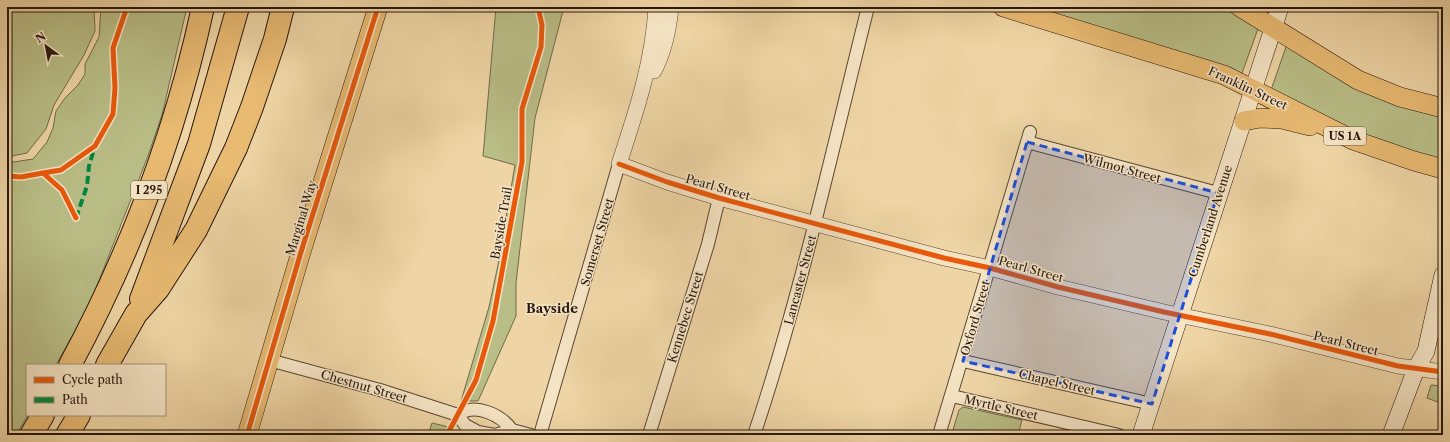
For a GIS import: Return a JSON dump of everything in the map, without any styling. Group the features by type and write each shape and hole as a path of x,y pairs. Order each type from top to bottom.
{"highway":[{"name":"I 295","path":"70,364 125,251 159,166 190,66 204,7"},
{"name":"I 295","path":"108,364 136,314 199,144 238,7"},
{"path":"136,314 158,288 196,230 236,148 255,100 284,7"},
{"path":"31,435 41,416"},
{"path":"67,435 78,416"}],"main road":[{"name":"Marginal Way","path":"247,435 378,7"},
{"name":"Franklin Street","path":"1003,7 1197,65 1253,88 1324,126 1376,149 1443,169"},
{"path":"1240,7 1274,26 1338,69 1358,80 1400,97 1443,108"},
{"name":"Cumberland Avenue","path":"1141,435 1218,193 1244,120 1280,7"},
{"path":"1244,120 1260,118 1282,119 1308,126 1324,126"},
{"path":"1391,435 1416,369 1426,351 1443,275"}],"street":[{"name":"Somerset Street","path":"540,435 650,60 655,33 656,7"},
{"name":"Somerset Street","path":"640,95 661,59 670,26 670,7"},
{"name":"Lancaster Street","path":"754,435 786,332 816,224 868,7"},
{"name":"Wilmot Street","path":"1028,137 1218,193"},
{"name":"Oxford Street","path":"939,435 963,361 1028,137"},
{"name":"Pearl Street","path":"619,164 667,182 719,198 1058,287 1416,369 1443,372"},
{"name":"Kennebec Street","path":"649,435 708,244 719,198"},
{"name":"Chestnut Street","path":"269,360 380,390 458,415 465,425 478,432 495,434 512,430 531,435"},
{"name":"Chapel Street","path":"963,361 1152,404"},
{"name":"Myrtle Street","path":"952,396 1119,435"},
{"name":"Chestnut Street","path":"458,415 468,410 487,412 501,418 512,430"}],"highlighted area":[{"path":"1027,142 1218,193 1152,404 963,361"}],"green space":[{"path":"7,7 94,7 95,31 84,55 54,105 46,129 27,153 7,157"},
{"path":"101,7 187,7 162,115 148,156 89,306 57,364 26,364 26,416 27,416 16,435 7,435 7,163 33,159 47,142 53,128 56,111 65,98 78,85 85,74 85,64 99,37"},
{"path":"496,7 564,7 535,118 516,283 516,316 478,401 461,401 489,307 498,265 515,165 483,156"},
{"path":"1023,7 1220,7 1259,26 1241,76"},
{"path":"1287,44 1443,114 1443,163 1380,143 1271,90"},
{"path":"1431,385 1443,386 1443,404 1427,398"},
{"path":"963,407 1022,420 1018,435 962,435 955,433 953,430 959,410"},
{"path":"432,423 445,426 462,435 428,435"}],"marked path":[{"path":"76,218 87,186 89,166 95,146"}],"cycle path":[{"path":"43,173 61,170 95,146 113,114 115,88 113,48 127,7"},
{"path":"247,435 301,252 378,7"},
{"name":"Bayside Trail","path":"447,435 476,380 493,321 522,162 522,109 541,47 542,25 538,7"},
{"path":"619,164 667,182 719,198 1058,287 1164,312 1270,334 1398,366 1443,372"},
{"path":"7,176 21,177 43,173 62,190 76,218"}],"district":[{"name":"Bayside","path":"552,308"}]}
